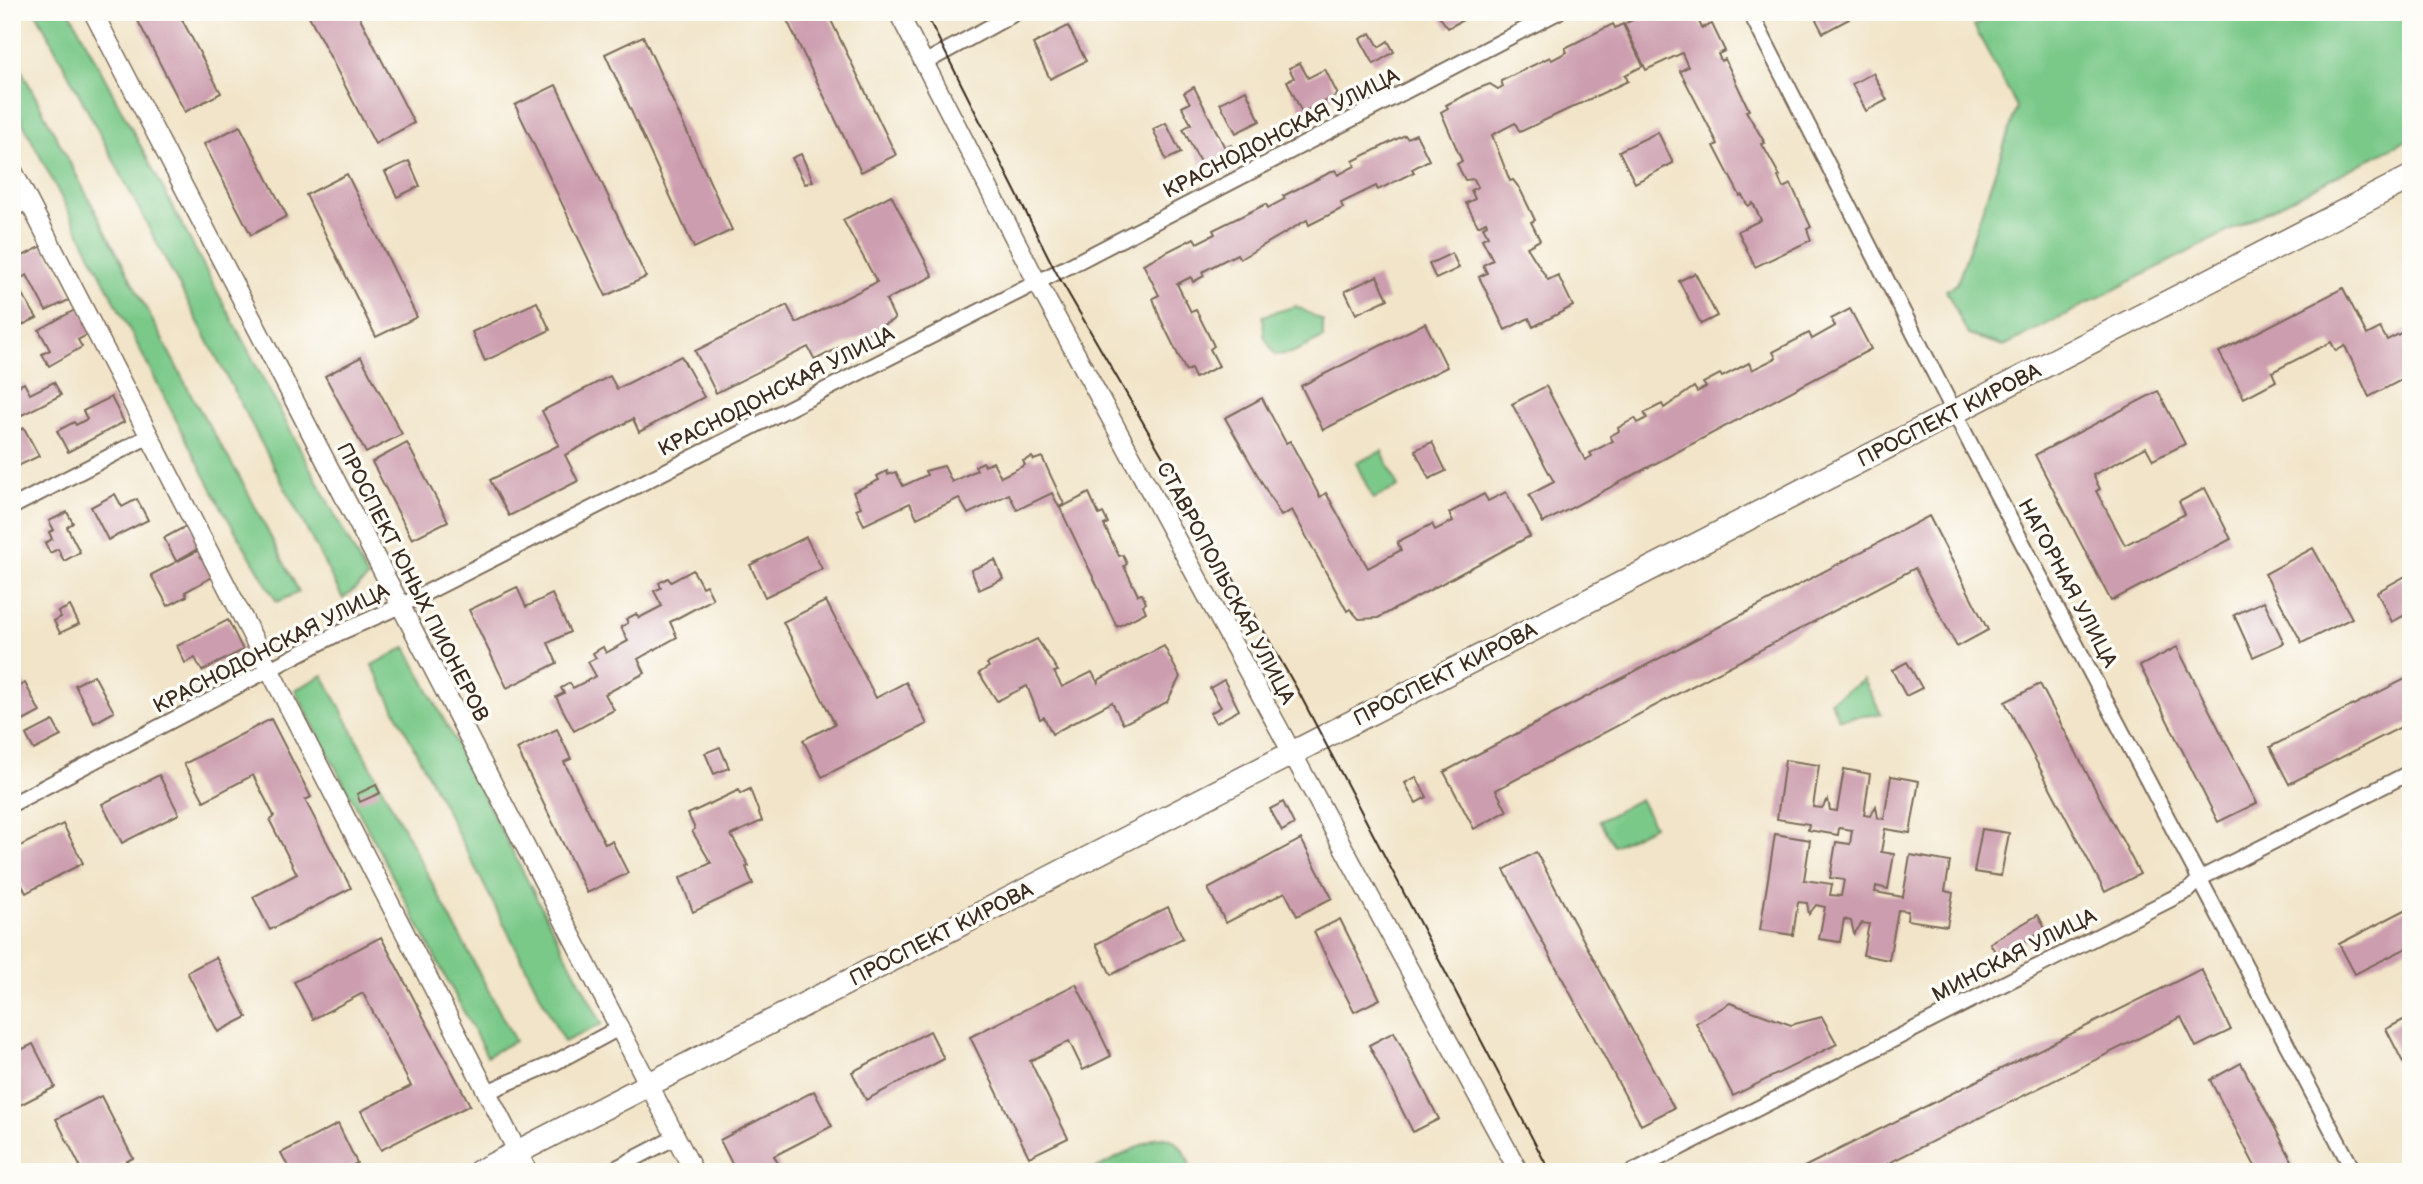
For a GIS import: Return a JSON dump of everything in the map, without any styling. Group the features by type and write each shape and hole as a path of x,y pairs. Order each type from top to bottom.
{"main road":[{"name":"ПРОСПЕКТ КИРОВА","path":"479,1172 523,1162 648,1084 2411,177"}],"street":[{"name":"ПРОСПЕКТ ЮНЫХ ПИОНЕРОВ","path":"93,12 694,1172"},
{"name":"СТАВРОПОЛЬСКАЯ УЛИЦА","path":"898,12 1037,282 1519,1172"},
{"path":"924,63 1017,12"},
{"name":"КРАСНОДОНСКАЯ УЛИЦА","path":"12,804 270,669 400,606 1037,282 1558,12"},
{"name":"НАГОРНАЯ УЛИЦА","path":"1750,12 1955,411 2354,1172"},
{"path":"12,169 523,1162"},
{"path":"12,210 29,201"},
{"path":"12,507 149,436"},
{"name":"МИНСКАЯ УЛИЦА","path":"1632,1172 2189,890 2201,878 2411,772"},
{"path":"487,1093 554,1063 619,1028"},
{"path":"609,1172 676,1137"}],"green space":[{"path":"36,12 70,12 368,578 343,599"},
{"path":"2000,12 2411,12 2411,138 2004,346 1968,335 1946,290 1957,284 2017,107 1974,26"},
{"path":"12,52 194,400 243,483 299,592 277,602 220,505 12,102"},
{"path":"1296,306 1323,321 1323,338 1292,353 1275,355 1264,336 1263,316"},
{"path":"1382,451 1398,487 1373,499 1356,463"},
{"path":"406,647 602,1024 564,1042 372,665"},
{"path":"323,675 515,1041 487,1056 295,690"},
{"path":"1864,680 1881,714 1839,719 1830,701"},
{"path":"1640,799 1654,826 1614,846 1599,821"},
{"path":"1165,1137 1176,1142 1186,1155 1193,1172 1089,1172 1155,1138"}],"building":[{"path":"156,12 178,12 221,93 185,112 138,21"},
{"path":"307,12 357,12 414,123 375,144"},
{"path":"530,12 551,12 534,21"},
{"path":"783,12 827,12 896,155 861,172"},
{"path":"1436,12 1459,12 1463,20 1448,28"},
{"path":"1649,12 1694,12 1702,28 1712,24 1725,51 1718,54 1721,61 1725,59 1749,110 1746,111 1780,176 1778,177 1783,188 1791,184 1811,227 1807,229 1811,240 1755,267 1738,231 1761,220 1753,203 1748,206 1742,195 1740,196 1714,146 1718,144 1680,71 1688,67 1682,53 1646,70 1624,24"},
{"path":"1845,12 1849,19 1823,33 1813,14"},
{"path":"1613,24 1615,28 1623,24 1643,66 1625,75 1628,81 1520,132 1515,123 1492,135 1510,181 1513,180 1520,189 1535,220 1531,222 1540,240 1527,247 1548,280 1558,275 1573,306 1533,327 1529,318 1505,330 1479,277 1487,273 1483,265 1493,260 1482,239 1488,236 1483,227 1487,225 1486,222 1478,226 1466,203 1475,199 1471,190 1478,187 1474,179 1465,180 1457,164 1462,161 1441,112 1448,108 1446,105 1477,89 1490,84 1498,89 1503,86 1501,81 1550,57 1552,60 1567,52 1565,48"},
{"path":"1068,26 1086,61 1050,79 1033,44"},
{"path":"1371,33 1379,47 1388,41 1394,52 1374,64 1360,39"},
{"path":"643,36 732,230 694,248 605,54"},
{"path":"1300,63 1308,78 1325,69 1338,95 1302,113 1287,81 1294,78 1289,68"},
{"path":"1873,73 1887,100 1866,111 1852,84"},
{"path":"556,85 646,277 606,296 515,105"},
{"path":"1194,87 1225,148 1231,145 1238,158 1213,171 1209,162 1202,166 1183,129 1191,124 1182,107 1190,103 1184,93"},
{"path":"1246,90 1260,121 1236,133 1220,103"},
{"path":"1166,123 1181,153 1166,160 1153,129"},
{"path":"240,126 287,216 251,235 204,144"},
{"path":"1658,132 1673,163 1635,183 1619,151"},
{"path":"1416,134 1429,160 1412,169 1414,172 1378,190 1376,186 1341,203 1343,208 1309,225 1307,220 1240,259 1237,254 1202,272 1204,276 1193,282 1191,277 1177,284 1191,312 1196,310 1214,346 1210,349 1219,366 1195,378 1191,369 1186,371 1160,318 1153,298 1159,295 1143,264 1194,238 1197,243 1215,234 1213,230 1266,204 1268,208 1285,199 1283,196 1335,170 1338,175 1355,166 1353,161 1405,135 1407,138"},
{"path":"801,154 813,181 805,184 792,158"},
{"path":"409,161 420,186 397,197 385,172"},
{"path":"347,174 417,317 376,337 306,195"},
{"path":"891,195 933,276 886,300 895,319 815,360 808,347 716,393 695,351 787,305 796,323 877,282 843,220"},
{"path":"44,245 71,299 46,311 27,275 12,282 12,251 17,259"},
{"path":"1452,253 1459,268 1436,279 1429,264"},
{"path":"1695,273 1717,316 1701,324 1679,281"},
{"path":"1377,276 1388,299 1356,314 1345,291"},
{"path":"2343,288 2367,335 2380,328 2387,340 2411,328 2411,375 2369,397 2345,346 2336,351 2331,342 2272,372 2276,381 2244,398 2219,352"},
{"path":"20,291 37,318 12,330 12,295"},
{"path":"537,302 550,330 485,361 472,332"},
{"path":"80,307 94,331 78,340 82,347 49,366 42,354 50,350 39,330"},
{"path":"1850,309 1871,349 1543,523 1529,495 1554,482 1512,404 1546,386 1585,460 1592,456 1590,453 1613,441 1610,436 1635,418 1638,423 1647,418 1644,413 1662,404 1664,408 1694,387 1697,392 1706,387 1703,383 1720,374 1722,377 1749,363 1752,370 1776,358 1773,352 1809,333 1812,339 1835,326 1831,319"},
{"path":"1425,323 1447,367 1323,430 1301,386"},
{"path":"681,356 704,397 639,432 633,419 565,455 578,481 509,516 490,480 559,445 542,411 610,376 617,389"},
{"path":"361,357 402,434 366,453 325,376"},
{"path":"54,382 61,395 22,415 12,397 12,389 24,383 30,394"},
{"path":"2158,391 2185,444 2153,460 2146,447 2093,475 2100,489 2096,491 2125,545 2185,514 2179,502 2205,488 2231,539 2111,601 2035,455"},
{"path":"111,397 124,422 68,452 57,431 87,419 83,411"},
{"path":"1262,398 1286,443 1290,441 1320,497 1326,493 1368,568 1401,550 1397,542 1432,524 1435,530 1453,521 1449,513 1484,494 1488,501 1506,492 1530,536 1378,618 1359,619 1350,609 1347,611 1292,510 1281,516 1225,418"},
{"path":"24,428 39,456 16,467 12,459 12,435"},
{"path":"1432,442 1446,471 1429,479 1415,450"},
{"path":"407,443 448,521 412,539 372,462"},
{"path":"1032,457 1034,460 1042,457 1064,504 1059,507 1052,493 1017,510 1009,494 968,514 959,498 917,518 910,503 864,525 856,509 861,507 853,492 879,480 877,476 887,471 888,475 896,472 903,486 927,475 925,471 944,466 952,482 977,470 975,466 983,462 985,466 993,462 1001,477 1025,465 1023,461"},
{"path":"1089,493 1099,515 1103,513 1108,523 1104,525 1119,556 1123,555 1127,564 1124,566 1138,595 1142,594 1146,603 1143,605 1146,612 1117,627 1060,508"},
{"path":"115,494 122,507 137,499 148,520 108,540 91,507"},
{"path":"67,512 73,523 67,527 80,552 64,561 58,549 50,553 45,543 52,539 49,532 54,530 49,521"},
{"path":"1929,516 1988,630 1957,647 1915,568 1496,790 1507,811 1474,829 1444,772"},
{"path":"190,524 205,545 176,561 164,538"},
{"path":"806,537 822,569 765,597 750,565"},
{"path":"2313,548 2352,618 2302,643 2265,574"},
{"path":"199,550 216,575 185,592 187,596 168,606 151,575"},
{"path":"995,560 1003,579 979,590 971,570"},
{"path":"693,570 702,587 706,585 713,599 670,622 677,637 638,659 645,673 605,694 614,710 574,731 556,697 564,693 561,688 570,683 573,688 596,676 588,662 596,658 593,653 603,647 606,653 628,641 621,627 628,623 626,619 636,614 639,618 662,606 654,591 661,588 659,583 668,578 671,582"},
{"path":"2411,573 2411,612 2392,622 2377,592"},
{"path":"517,587 526,607 552,594 570,632 548,643 557,663 507,688 469,610"},
{"path":"826,601 876,698 906,682 927,724 822,777 803,740 835,724 783,622"},
{"path":"2264,601 2284,643 2253,657 2234,615"},
{"path":"70,606 79,624 60,633 54,621 61,617 58,612"},
{"path":"228,620 243,650 202,671 195,658 185,663 177,646"},
{"path":"1037,639 1058,671 1054,672 1062,687 1092,672 1098,683 1100,679 1164,646 1180,677 1167,702 1123,724 1112,702 1052,734 1044,717 1040,719 1027,686 997,701 979,673 989,667 987,664"},
{"path":"2177,647 2257,803 2218,822 2140,666"},
{"path":"1907,662 1922,688 1906,696 1892,670"},
{"path":"94,675 114,712 94,723 75,685"},
{"path":"2411,676 2411,722 2289,784 2270,747"},
{"path":"1224,680 1239,710 1216,723 1210,713 1221,707 1210,688"},
{"path":"25,683 40,712 12,727 12,690"},
{"path":"2040,684 2140,874 2105,892 2005,702"},
{"path":"271,719 311,797 305,800 351,888 270,930 253,897 297,874 270,821 274,816 253,775 204,801 184,764"},
{"path":"53,721 61,736 34,750 26,735"},
{"path":"557,729 571,759 564,762 605,844 612,841 628,873 587,893 517,749"},
{"path":"720,747 729,768 714,774 705,753"},
{"path":"1785,760 1819,765 1813,807 1822,808 1828,799 1830,810 1837,811 1844,769 1870,774 1864,815 1870,816 1876,806 1878,818 1884,819 1891,776 1919,781 1910,833 1885,829 1881,852 1894,854 1888,889 1876,886 1875,892 1903,897 1910,855 1950,862 1945,891 1953,893 1947,926 1907,920 1908,911 1898,910 1889,960 1863,955 1869,924 1862,923 1854,934 1851,921 1844,919 1840,942 1819,939 1825,907 1816,905 1809,914 1807,903 1798,902 1793,935 1760,930 1775,834 1810,840 1804,880 1832,884 1830,895 1841,896 1844,880 1830,878 1836,842 1850,844 1852,830 1839,828 1838,835 1808,830 1809,824 1777,819"},
{"path":"159,775 179,814 122,843 102,804"},
{"path":"1416,777 1427,797 1416,803 1405,783"},
{"path":"376,785 380,793 360,802 357,794"},
{"path":"750,789 762,821 731,835 749,866 746,867 753,884 693,912 680,878 711,863 692,831 695,829 688,814 739,790 740,794"},
{"path":"1283,802 1294,824 1282,831 1270,809"},
{"path":"63,824 83,863 26,893 12,866 12,850"},
{"path":"1982,829 2009,833 2001,876 1974,872"},
{"path":"1301,839 1332,898 1297,916 1285,892 1226,923 1208,889"},
{"path":"1536,852 1674,1108 1641,1125 1504,870"},
{"path":"1168,907 1183,938 1111,975 1096,944"},
{"path":"2411,907 2411,946 2355,974 2339,944"},
{"path":"2038,915 2046,930 1998,957 1990,943"},
{"path":"1340,919 1380,999 1354,1012 1314,932"},
{"path":"381,937 470,1105 381,1150 361,1111 411,1086 363,993 313,1019 294,982"},
{"path":"216,957 247,1017 218,1032 187,972"},
{"path":"2201,969 2231,1030 2196,1047 2181,1017 1871,1172 1794,1172"},
{"path":"1076,984 1111,1056 1083,1070 1069,1041 1030,1061 1068,1138 1029,1157 970,1037"},
{"path":"1730,1003 1791,1025 1822,1017 1837,1044 1733,1096 1696,1023"},
{"path":"2411,1016 2411,1078 2386,1029"},
{"path":"930,1031 944,1059 866,1100 852,1072"},
{"path":"1394,1032 1439,1119 1413,1132 1369,1045"},
{"path":"33,1044 55,1087 12,1109 12,1054"},
{"path":"2241,1063 2298,1172 2258,1172 2210,1080"},
{"path":"814,1091 832,1126 774,1156 783,1172 736,1172 720,1140"},
{"path":"101,1096 133,1158 107,1172 83,1172 56,1119"},
{"path":"338,1124 357,1163 340,1172 291,1172 281,1153"}],"tram line":[{"path":"925,12 1056,272 1296,687 1550,1172"}]}
